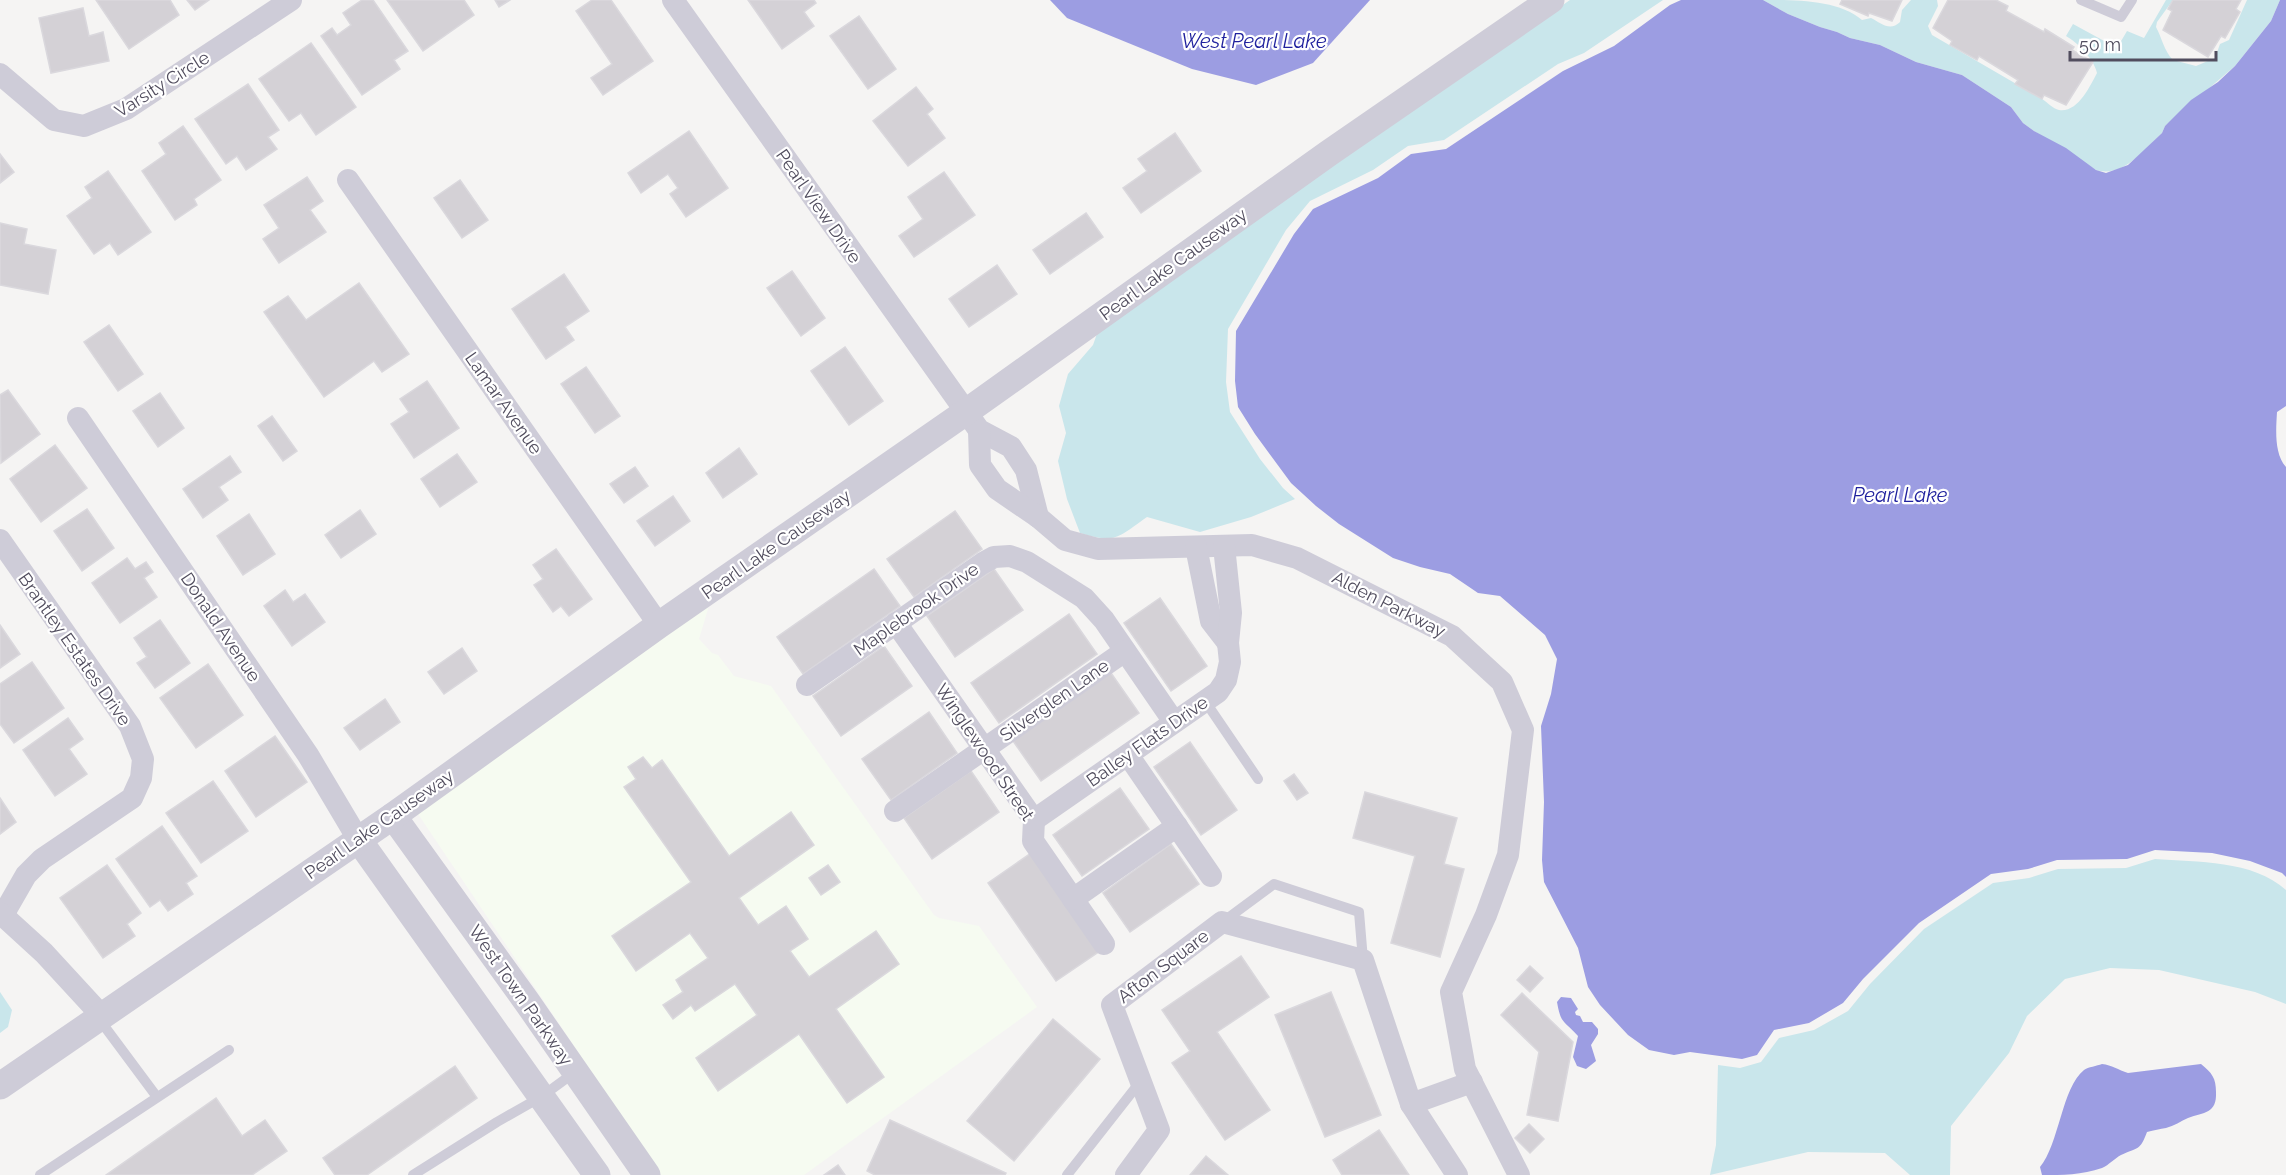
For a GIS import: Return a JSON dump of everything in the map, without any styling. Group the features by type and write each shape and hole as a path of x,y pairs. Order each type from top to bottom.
{"street":[{"name":"Varsity Circle","path":"0,74 54,120 84,126 126,109 291,0"},
{"name":"Pearl View Drive","path":"673,0 972,421"},
{"name":"Pearl Lake Causeway","path":"0,1086 393,816 660,625 972,421 1329,153 1551,0"},
{"name":"Lamar Avenue","path":"348,180 660,625"},
{"name":"Donald Avenue","path":"78,418 308,755 358,838"},
{"name":"Alden Parkway","path":"972,421 980,465 997,489 1038,517 1065,540 1098,549 1252,545 1297,558 1452,636 1502,682 1523,730 1508,855 1486,915 1451,992 1468,1075 1519,1175"},
{"path":"972,421 1011,447 1026,470 1038,517"},
{"name":"Brantley Estates Drive","path":"0,540 130,726 143,759 141,778 132,798 42,859 26,875 1,914 44,953 100,1017"},
{"name":"Balley Flats Drive","path":"1034,820 1218,692 1226,680 1230,662 1228,643 1231,614 1224,546"},
{"path":"1196,547 1211,621 1228,643"},
{"name":"Maplebrook Drive","path":"807,685 983,563 994,557 1010,556 1027,562 1084,598 1104,620 1174,722"},
{"name":"Winglewood Street","path":"896,623 1034,820 1033,841 1104,944"},
{"name":"Silverglen Lane","path":"895,812 1125,651"},
{"path":"1128,755 1211,876"},
{"name":"West Town Parkway","path":"393,816 647,1175"},
{"path":"1073,899 1177,826"},
{"path":"358,838 597,1175"},
{"name":"Afton Square","path":"1126,1175 1159,1130 1112,1005 1222,922 1363,960 1408,1097 1458,1175"},
{"path":"1408,1097 1468,1075"}],"lane":[{"path":"2081,0 2121,17 2132,0"},
{"path":"1205,701 1258,779"},
{"name":"Afton Square","path":"1222,922 1274,884 1359,912 1363,960"},
{"path":"100,1017 157,1097"},
{"path":"40,1175 229,1050"},
{"path":"413,1175 497,1122 542,1097 576,1072"},
{"path":"1067,1175 1140,1081"}],"shaded area":[{"path":"1570,0 1663,0 1584,53 1558,64 1444,140 1408,146 1373,170 1310,201 1286,230 1228,329 1226,382 1230,412 1260,459 1295,499 1251,517 1200,532 1147,517 1116,537 1101,538 1080,533 1067,499 1058,461 1066,433 1059,406 1068,374 1093,345 1099,328"},
{"path":"1763,0 1816,2 1841,8 1862,20 1871,18 1882,24 1893,26 1900,22 1902,10 1911,0 1937,0 1938,6 1928,26 1932,35 2052,107 2066,110 2078,103 2097,73 2093,62 2085,52 2066,36 2073,24 2117,48 2127,31 2144,38 2166,0 2173,0 2157,22 2156,27 2165,49 2173,60 2196,66 2215,58 2220,44 2229,40 2247,0 2280,0 2271,21 2235,66 2165,126 2162,133 2132,161 2115,170 2106,171 2096,170 2034,131 2023,123 2011,107 1962,75 1916,62 1880,45 1850,38 1820,27 1788,14"},
{"path":"706,604 708,609 699,639 712,653 718,655 734,676 771,686 934,915 979,926 1037,1007 804,1175 661,1175 416,811"},
{"path":"2155,859 2206,862 2241,868 2273,880 2286,890 2286,1004 2255,992 2159,970 2110,968 2065,979 2027,1016 2009,1053 1951,1126 1950,1175 1910,1175 1885,1153 1808,1152 1710,1175 1716,1145 1718,1065 1740,1068 1761,1062 1779,1038 1814,1030 1848,1011 1870,984 1924,929 1993,883 2029,878 2058,869 2126,868"},
{"path":"0,992 12,1010 8,1027 0,1033"}],"water":[{"name":"West Pearl Lake","path":"1050,0 1370,0 1313,63 1256,85 1192,69 1067,18"},
{"name":"Pearl Lake","path":"1681,0 1763,0 1788,14 1820,27 1850,38 1880,45 1916,62 1962,75 2011,107 2023,123 2034,131 2066,148 2096,170 2106,173 2128,165 2162,133 2165,126 2191,100 2218,82 2235,66 2271,21 2280,0 2286,0 2286,406 2277,412 2276,434 2279,455 2286,467 2286,877 2282,873 2250,861 2212,853 2155,850 2127,859 2057,860 2028,869 1991,874 1919,923 1863,979 1843,1003 1809,1023 1774,1030 1757,1055 1742,1059 1690,1052 1674,1055 1649,1050 1628,1035 1600,1005 1588,987 1578,948 1544,882 1541,726 1551,694 1557,659 1545,635 1500,596 1478,593 1450,574 1393,558 1339,524 1291,483 1238,407 1235,381 1236,331 1294,234 1313,209 1378,178 1411,154 1446,149 1563,71 1614,46 1670,5"},
{"path":"1561,997 1571,998 1578,1009 1575,1012 1576,1015 1580,1016 1583,1022 1592,1022 1598,1029 1598,1034 1591,1045 1596,1061 1586,1069 1577,1066 1573,1057 1578,1036 1560,1015 1557,1002"},
{"path":"2102,1064 2128,1073 2201,1064 2214,1079 2216,1099 2212,1108 2204,1113 2169,1127 2147,1132 2138,1148 2121,1155 2102,1168 2064,1175 2042,1175 2040,1167 2052,1145 2071,1089 2084,1070"}],"building":[{"path":"96,0 170,0 179,15 129,49"},
{"path":"187,0 209,0 195,10"},
{"path":"362,0 373,0 408,51 394,60 400,69 362,95 321,36 332,28 337,35 351,25 343,13"},
{"path":"387,0 464,0 474,15 423,51"},
{"path":"495,0 510,0 499,7"},
{"path":"592,0 611,0 653,61 603,95 591,78 612,64 576,11"},
{"path":"748,0 814,0 816,3 804,12 814,26 782,49"},
{"path":"1842,0 1902,0 1892,21 1869,13 1868,16 1840,4"},
{"path":"1948,0 1996,0 2008,6 2006,11 2044,32 2045,29 2074,47 2072,50 2093,62 2066,105 2044,95 2042,99 2015,84 2018,80 1979,56 1977,60 1950,45 1952,41 1933,28"},
{"path":"2173,0 2241,0 2236,9 2240,12 2225,38 2221,36 2208,57 2163,30 2172,11 2168,9"},
{"path":"83,8 89,36 103,32 109,61 51,73 39,18"},
{"path":"859,16 896,69 868,89 830,36"},
{"path":"311,43 356,107 316,135 301,113 289,121 259,79"},
{"path":"248,84 279,130 268,137 277,149 246,170 237,156 226,164 195,119"},
{"path":"916,87 933,109 927,114 945,138 908,166 873,121"},
{"path":"183,126 221,180 194,199 197,205 175,220 142,171 166,154 159,143"},
{"path":"689,131 728,188 686,217 670,194 678,188 668,174 641,193 628,173"},
{"path":"1175,133 1201,171 1141,213 1123,188 1147,171 1138,159"},
{"path":"0,154 14,172 0,183"},
{"path":"108,171 151,232 118,255 110,243 94,254 67,216 92,198 85,187"},
{"path":"944,172 975,215 914,257 899,236 923,219 908,197"},
{"path":"307,177 323,201 310,210 326,232 279,263 263,239 279,228 264,205"},
{"path":"460,180 488,220 462,238 434,198"},
{"path":"1086,213 1103,237 1050,274 1033,250"},
{"path":"0,223 27,229 24,244 56,250 48,294 0,285"},
{"path":"997,265 1017,294 969,327 949,299"},
{"path":"792,271 825,318 801,336 767,288"},
{"path":"564,274 589,311 565,327 574,340 546,359 512,309"},
{"path":"359,283 409,354 382,372 374,361 324,397 264,312 288,296 306,320"},
{"path":"109,325 143,374 118,391 84,342"},
{"path":"845,347 883,401 849,425 811,371"},
{"path":"586,367 620,416 595,433 561,384"},
{"path":"427,381 459,428 414,458 391,424 409,412 400,399"},
{"path":"8,390 40,434 1,463 0,395"},
{"path":"160,393 184,428 158,447 133,411"},
{"path":"272,416 297,451 283,461 258,426"},
{"path":"55,445 87,488 41,522 10,479"},
{"path":"739,448 757,474 723,498 706,473"},
{"path":"457,454 477,482 440,507 421,479"},
{"path":"230,456 241,472 219,487 228,500 203,518 183,489"},
{"path":"635,467 648,486 624,503 610,484"},
{"path":"673,496 690,521 655,546 637,521"},
{"path":"87,509 114,548 82,571 54,531"},
{"path":"360,510 376,534 341,558 325,535"},
{"path":"955,511 982,549 914,597 887,559"},
{"path":"249,514 275,554 243,575 217,536"},
{"path":"556,549 592,599 569,616 561,606 553,612 534,585 543,579 533,565"},
{"path":"127,558 135,569 146,562 153,572 144,578 157,597 120,623 92,583"},
{"path":"874,569 900,606 803,674 777,637"},
{"path":"994,569 1023,610 955,657 927,616"},
{"path":"285,590 293,602 305,594 325,622 292,646 264,606"},
{"path":"1160,598 1207,666 1171,691 1124,623"},
{"path":"1069,614 1097,654 999,723 971,683"},
{"path":"160,620 190,663 155,688 137,663 147,657 134,638"},
{"path":"0,625 20,654 0,668"},
{"path":"884,646 912,686 841,736 813,696"},
{"path":"462,648 477,671 444,694 428,672"},
{"path":"32,662 64,708 14,743 0,724 0,684"},
{"path":"208,664 243,715 196,748 160,698"},
{"path":"1111,673 1139,713 1041,781 1013,741"},
{"path":"385,699 400,722 360,750 344,728"},
{"path":"929,712 957,753 891,800 862,759"},
{"path":"68,718 83,739 69,749 87,774 55,796 23,750"},
{"path":"275,736 307,782 256,817 225,771"},
{"path":"1190,742 1237,810 1201,835 1154,767"},
{"path":"643,757 652,768 662,760 729,856 791,812 814,845 739,898 758,925 786,906 808,939 790,951 809,977 876,931 899,964 836,1009 884,1077 847,1103 799,1034 718,1091 696,1058 757,1015 735,984 695,1011 691,1005 673,1019 663,1005 683,992 676,980 708,958 690,933 636,971 612,936 691,882 624,787 636,779 628,767"},
{"path":"971,771 999,812 932,859 904,818"},
{"path":"1294,774 1308,793 1297,800 1284,781"},
{"path":"213,781 248,831 201,863 166,813"},
{"path":"1120,788 1149,829 1082,876 1053,835"},
{"path":"1365,792 1457,818 1444,864 1464,869 1440,957 1391,943 1415,856 1353,838"},
{"path":"0,798 16,822 0,834"},
{"path":"162,826 197,876 186,883 193,894 168,911 160,900 150,907 116,859"},
{"path":"1171,844 1199,884 1130,932 1103,893"},
{"path":"1031,853 1100,951 1056,981 988,883"},
{"path":"107,865 141,913 127,924 135,936 103,958 60,898"},
{"path":"828,865 840,882 821,895 809,878"},
{"path":"1241,956 1269,997 1217,1032 1270,1110 1225,1140 1172,1063 1190,1051 1162,1010"},
{"path":"1530,966 1543,978 1530,992 1517,980"},
{"path":"1331,992 1381,1115 1325,1137 1275,1015"},
{"path":"1522,993 1573,1042 1558,1121 1527,1115 1539,1052 1501,1015"},
{"path":"1053,1019 1100,1059 1014,1161 967,1121"},
{"path":"455,1066 477,1098 367,1175 335,1175 323,1158"},
{"path":"216,1098 242,1136 265,1120 287,1151 252,1175 106,1175"},
{"path":"890,1120 1006,1173 1005,1175 875,1175 867,1171"},
{"path":"1529,1124 1544,1139 1530,1153 1515,1138"},
{"path":"1379,1130 1409,1175 1342,1175 1333,1160"},
{"path":"1206,1156 1228,1175 1190,1175"},
{"path":"838,1165 845,1175 824,1175"}]}
